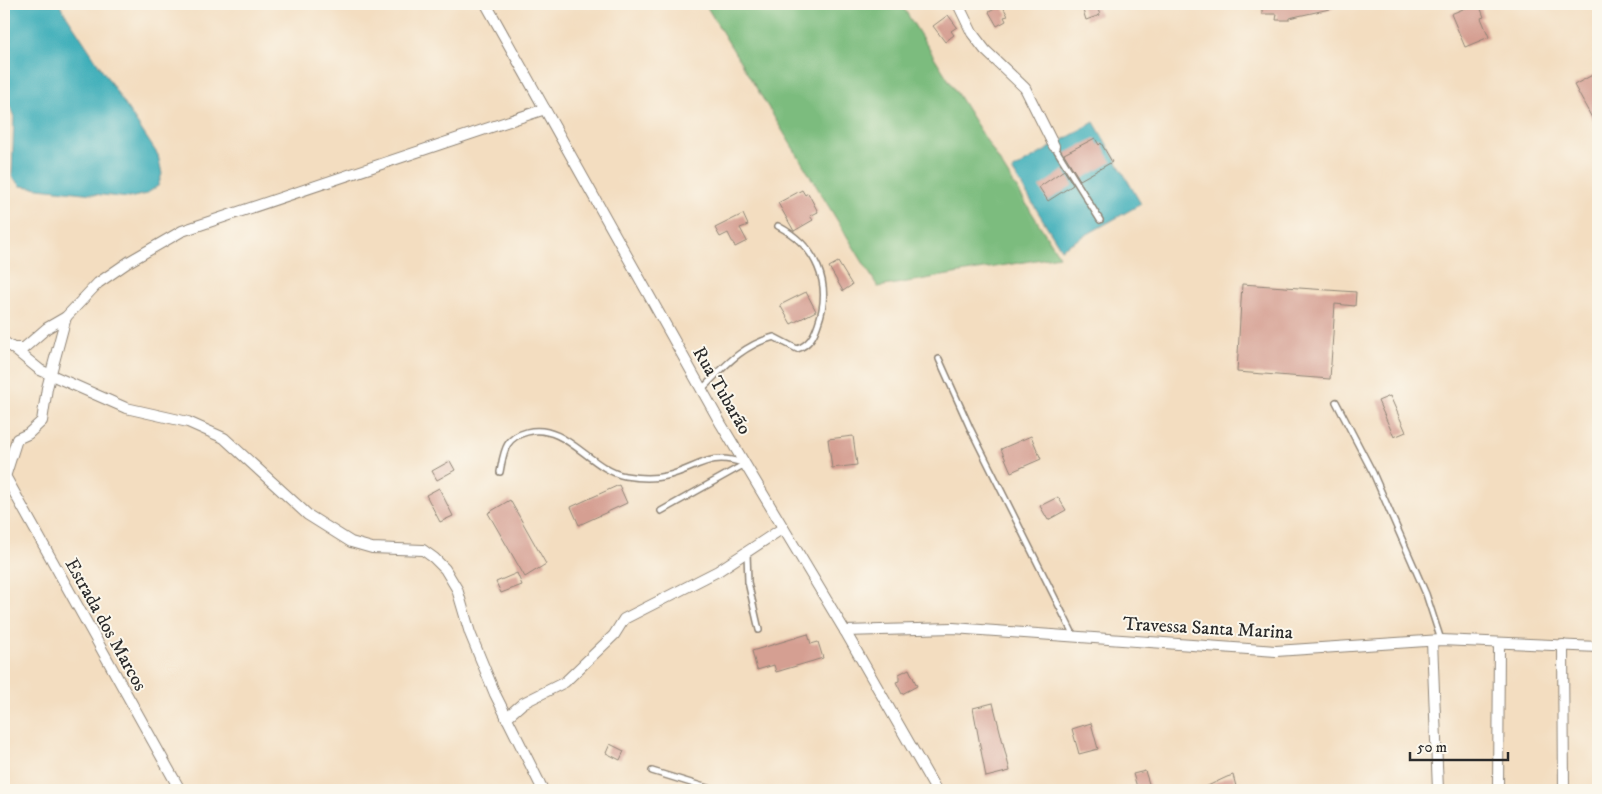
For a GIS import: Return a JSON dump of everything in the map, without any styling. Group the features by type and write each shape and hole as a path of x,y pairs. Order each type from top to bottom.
{"street":[{"name":"Rua Tubarão","path":"486,4 702,389 845,631 936,790"},
{"path":"958,4 972,33 985,50 1025,88 1054,146"},
{"path":"13,348 24,348 47,328 66,317 98,283 130,261 182,231 545,109"},
{"path":"4,475 17,439 28,434 42,420 66,317"},
{"path":"4,342 31,365 126,408 188,422 224,438 308,515 351,542 372,548 423,550 434,558 445,569 457,590 470,633 506,718 543,790"},
{"name":"Estrada dos Marcos","path":"4,475 180,790"},
{"path":"506,718 523,703 564,682 609,641 628,616 718,571 783,528"},
{"name":"Travessa Santa Marina","path":"845,631 953,628 1276,651 1437,640 1598,647"},
{"path":"1437,640 1438,790"},
{"path":"1498,790 1499,643"},
{"path":"1563,645 1564,790"}],"lane":[{"path":"1054,146 1100,220"},
{"path":"702,389 740,352 752,344 774,337 796,349 804,347 813,338 825,301 824,284 812,256 803,243 778,226"},
{"path":"939,359 974,437 1074,637"},
{"path":"1336,402 1373,473 1426,594 1437,640"},
{"path":"500,472 505,447 514,438 526,432 539,430 563,439 612,473 627,476 665,477 712,458 732,459 745,464"},
{"path":"660,510 745,464"},
{"path":"747,553 747,575 758,630"},
{"path":"652,771 714,790"}],"green space":[{"path":"705,4 901,4 1059,256 878,287"}],"water":[{"path":"4,4 59,4 158,155 162,174 158,186 146,194 129,198 21,186 12,177 14,117 4,90"},
{"path":"1094,122 1141,204 1061,249 1012,170"}],"building":[{"path":"1081,4 1096,4 1100,15 1086,20"},
{"path":"1262,4 1333,4 1334,8 1289,18 1289,20 1276,20 1277,14 1262,14"},
{"path":"1479,4 1484,17 1481,18 1489,37 1465,47 1451,14"},
{"path":"1002,5 1008,16 1004,17 1006,21 997,26 989,12"},
{"path":"948,15 957,27 951,31 954,35 945,42 933,26"},
{"path":"1598,72 1598,129 1574,85"},
{"path":"1095,138 1099,145 1101,143 1112,162 1080,180 1064,154"},
{"path":"1064,170 1073,185 1048,201 1039,187"},
{"path":"802,190 805,195 808,193 818,212 810,216 813,220 794,231 778,203"},
{"path":"743,214 748,225 740,228 747,241 735,247 728,233 720,237 715,228"},
{"path":"838,262 852,285 843,291 829,267"},
{"path":"1242,284 1356,292 1355,306 1335,304 1330,379 1237,372"},
{"path":"806,292 816,311 791,324 780,305"},
{"path":"1390,396 1406,432 1394,437 1378,401"},
{"path":"853,436 857,465 832,468 828,439"},
{"path":"1031,436 1041,459 1011,472 1001,449"},
{"path":"450,461 455,470 437,480 432,471"},
{"path":"619,485 627,503 579,525 571,507"},
{"path":"439,488 453,516 440,522 426,495"},
{"path":"1058,497 1066,510 1048,520 1040,506"},
{"path":"510,500 546,564 525,577 488,513"},
{"path":"517,573 522,585 501,593 496,582"},
{"path":"808,634 811,644 818,642 823,658 776,672 774,665 757,670 752,651"},
{"path":"909,669 917,686 902,694 896,682 899,681 899,674"},
{"path":"993,703 1010,771 986,777 973,708"},
{"path":"1091,723 1098,749 1079,754 1072,729"},
{"path":"610,744 624,751 620,760 606,753"},
{"path":"1145,771 1151,790 1138,790 1133,774"},
{"path":"1233,775 1237,790 1199,790 1227,777"}]}
